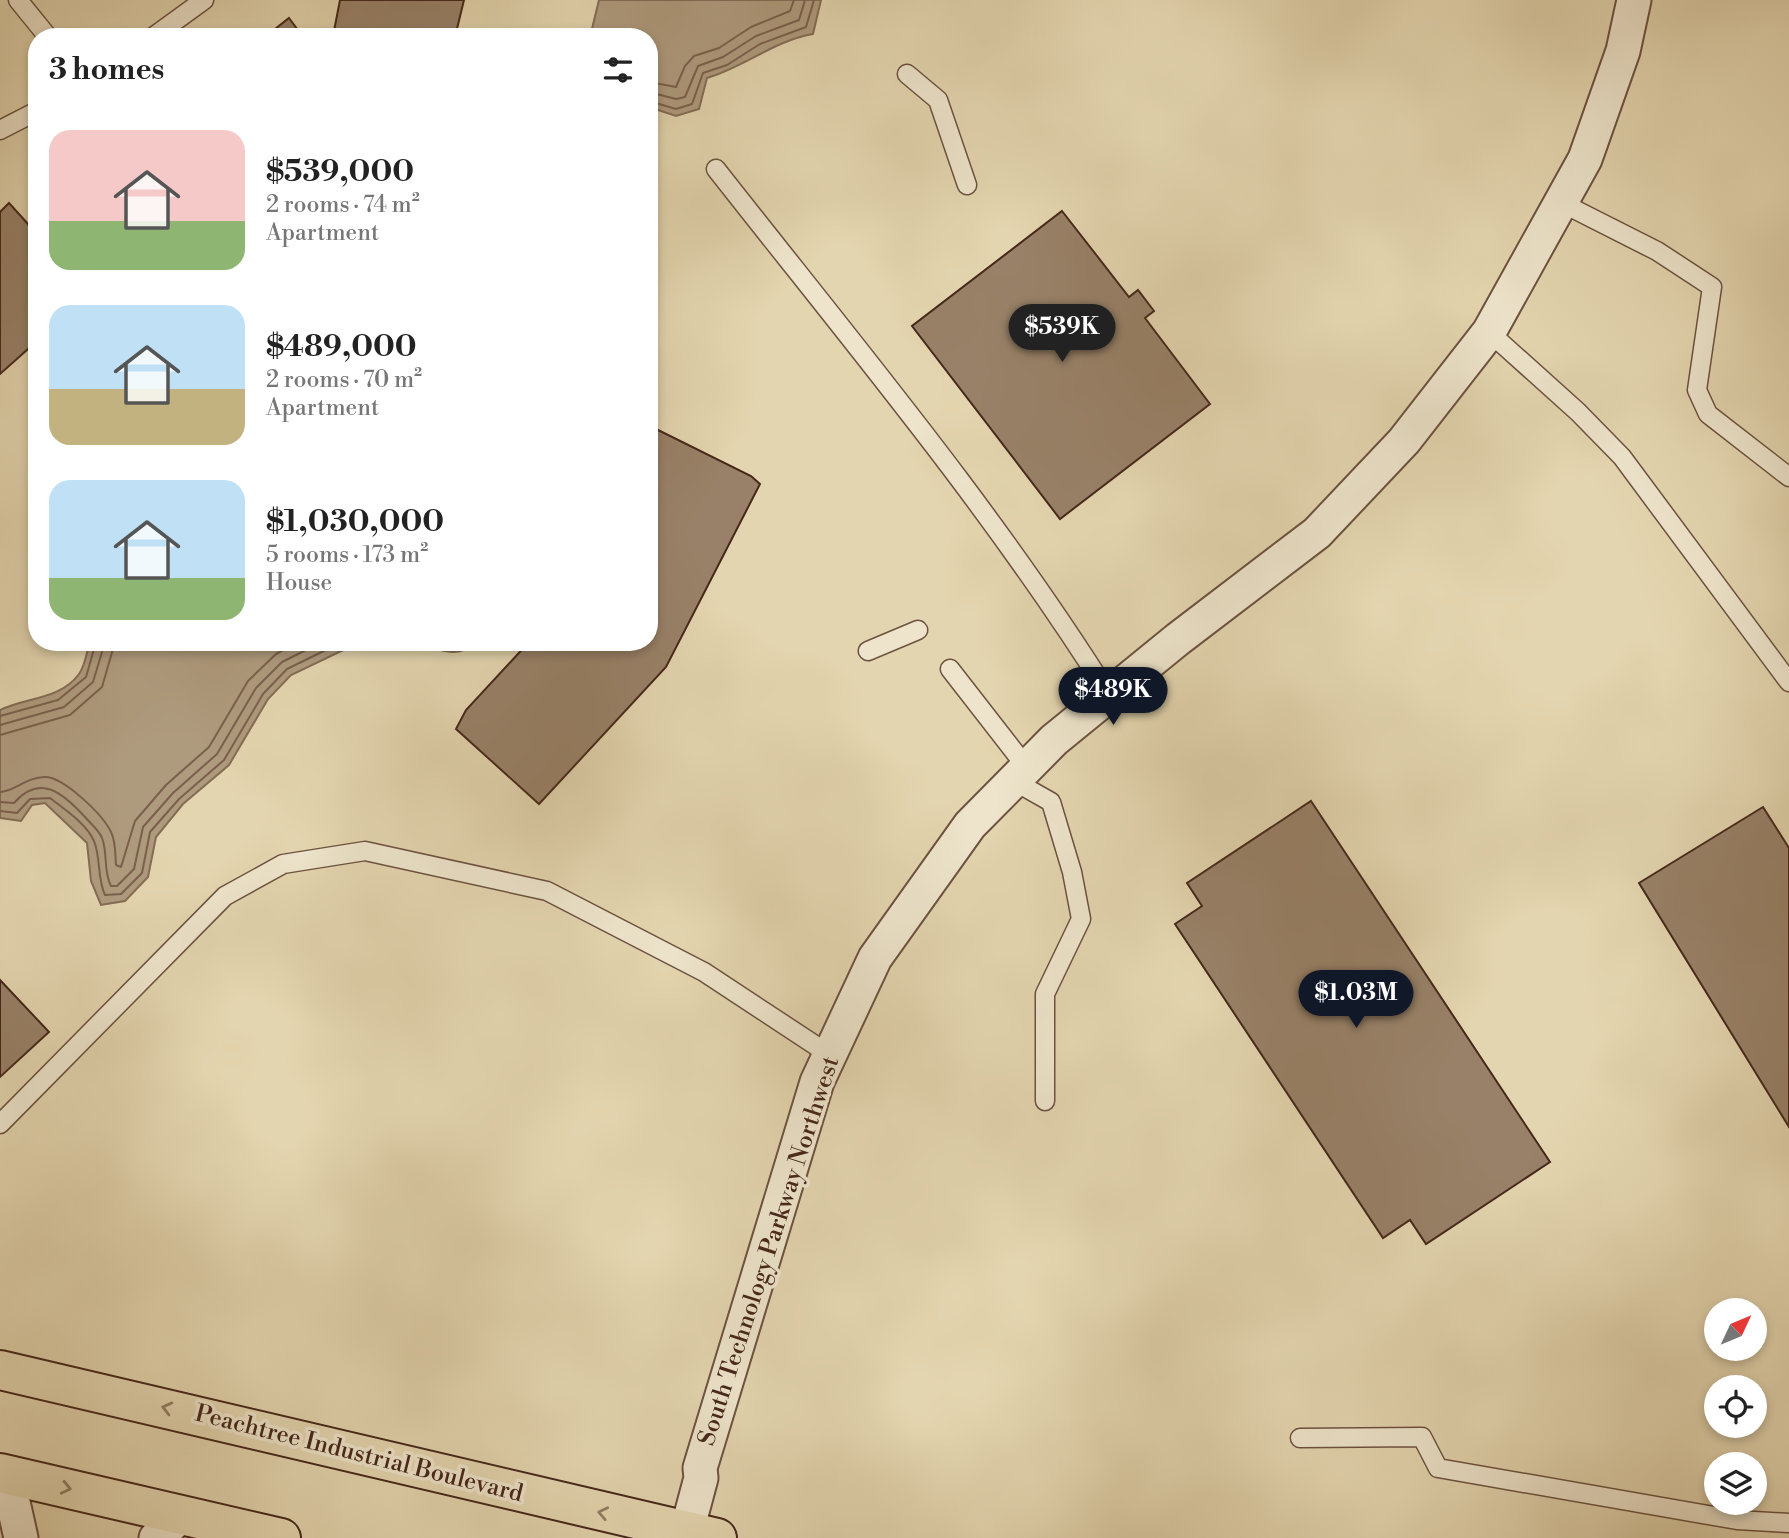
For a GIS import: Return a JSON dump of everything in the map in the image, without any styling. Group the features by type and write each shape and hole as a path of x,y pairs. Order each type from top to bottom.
{"highway":[{"name":"Peachtree Industrial Boulevard","path":"0,1370 696,1535"},
{"path":"4,1474 169,1527 281,1538"}],"street":[{"name":"South Technology Parkway Northwest","path":"696,1535 700,1468 817,1082 875,958 970,825 1054,740 1317,533 1404,441 1489,331 1585,159 1623,51 1634,0"},
{"path":"4,1474 21,1538"}],"lane":[{"path":"18,0 41,28"},
{"path":"165,28 204,0"},
{"path":"907,74 938,100 967,185"},
{"path":"0,130 28,116"},
{"path":"716,169 977,502 1061,617 1109,695"},
{"path":"1560,202 1657,251 1712,287 1697,390 1708,414 1789,477"},
{"path":"1489,331 1578,412 1622,457 1789,682"},
{"path":"868,651 918,630"},
{"path":"950,668 1020,774 1051,802 1072,872 1081,919 1045,994 1045,1101"},
{"path":"0,1124 225,896 283,864 365,851 547,891 704,972 830,1055"},
{"path":"1300,1438 1422,1437 1438,1468 1737,1520 1789,1523"}],"water":[{"path":"599,0 821,0 813,34 785,42 707,78 699,109 676,116 658,110 658,28 592,28"},
{"path":"87,651 341,651 291,675 268,699 229,765 183,804 156,837 148,877 125,901 101,905 91,881 87,843 45,803 32,805 21,821 0,818 0,710 62,689 79,674"}],"building":[{"path":"340,0 464,0 457,28 335,28"},
{"path":"289,18 296,28 276,28"},
{"path":"9,203 28,224 28,349 0,374 0,212"},
{"path":"1062,211 1129,297 1138,290 1154,311 1145,318 1210,404 1060,519 912,326"},
{"path":"658,430 751,476 760,484 666,667 539,804 456,729 466,710 521,651 658,651"},
{"path":"1311,801 1550,1162 1426,1244 1410,1220 1383,1238 1175,924 1202,906 1187,883"},
{"path":"1763,807 1789,848 1789,1127 1639,883"},
{"path":"0,980 49,1032 0,1077"}]}
